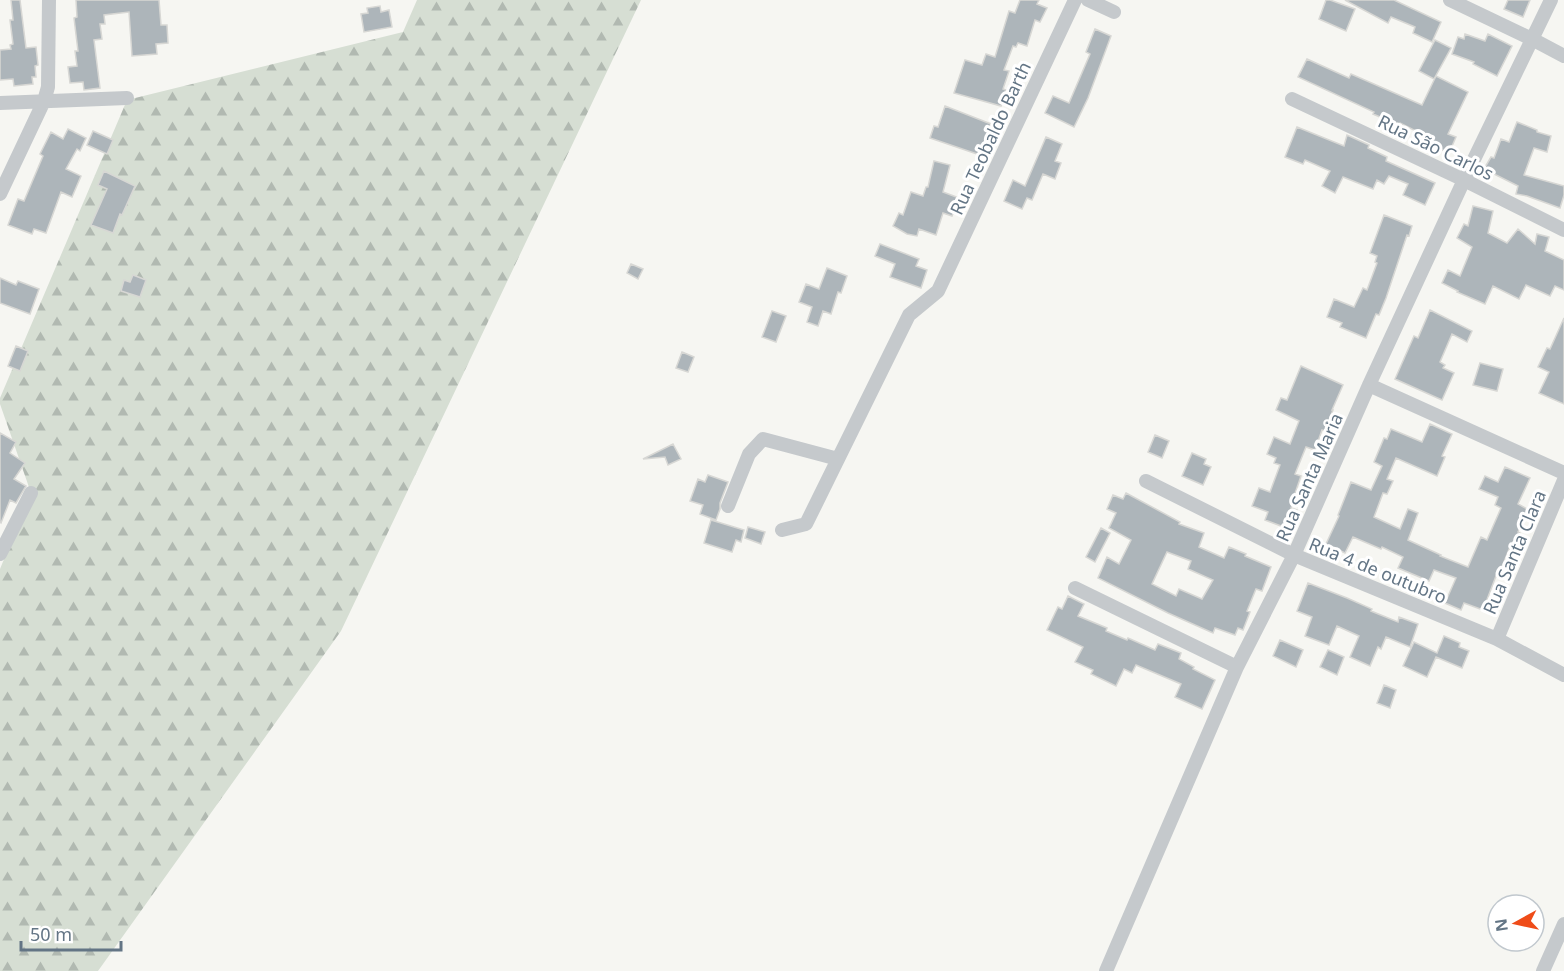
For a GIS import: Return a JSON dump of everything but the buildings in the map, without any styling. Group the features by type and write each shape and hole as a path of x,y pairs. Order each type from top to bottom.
{"street":[{"path":"0,194 44,101 48,87 49,0"},
{"name":"Rua Teobaldo Barth","path":"838,459 909,315 938,291 1075,0"},
{"path":"1088,0 1114,12"},
{"path":"1450,0 1564,56"},
{"name":"Rua Santa Maria","path":"1106,971 1237,666 1294,555 1369,385 1551,0"},
{"path":"0,103 127,98"},
{"name":"Rua São Carlos","path":"1292,99 1564,230"},
{"path":"1369,385 1564,473"},
{"path":"728,506 749,454 763,439 838,459 806,524 782,530"},
{"name":"Rua Santa Clara","path":"1497,639 1564,480"},
{"name":"Rua 4 de outubro","path":"1146,481 1294,555 1497,639 1564,675"},
{"path":"0,554 31,493"},
{"path":"1075,588 1237,666"},
{"path":"1542,971 1564,924"}],"green space":[{"path":"417,0 641,0 341,631 98,971 0,971 0,569 31,493 0,404 0,398 127,100 403,32"}]}
